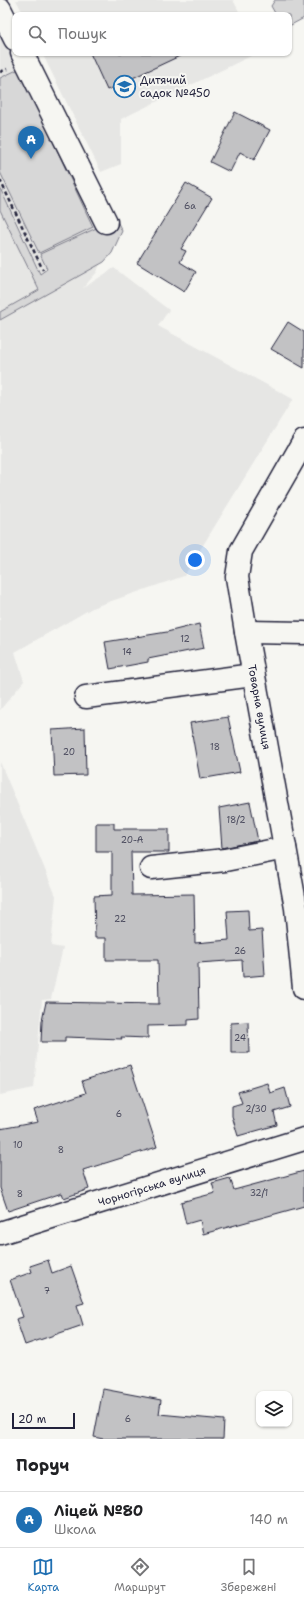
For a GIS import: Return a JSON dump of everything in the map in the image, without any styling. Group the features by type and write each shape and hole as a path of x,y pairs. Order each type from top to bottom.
{"street":[{"path":"0,9 12,33"},
{"path":"23,56 106,222"},
{"name":"Товарна вулиця","path":"304,441 241,551 237,577 253,674 296,908 304,988"},
{"path":"246,632 304,633"},
{"path":"86,697 253,674"},
{"path":"151,868 225,860 285,848"},
{"name":"Чорногірська вулиця","path":"0,1233 304,1139"}],"path":[{"path":"0,180 43,270"}],"shaded area":[{"path":"16,0 233,0 239,12 22,12"},
{"path":"275,0 304,0 304,18 292,24 292,12 274,12 271,6"},
{"path":"0,29 106,249 97,272 83,288 114,268 169,310 158,326 293,399 184,576 94,607 15,652 24,681 0,710"},
{"name":"Дитячий садок №450","path":"43,56 251,56 121,119 121,164 101,172"},
{"path":"19,69 93,227 39,253 0,172 0,78"},
{"path":"0,188 40,274 47,269 40,254 116,219 122,231 112,253 104,262 0,320 0,312 39,290 0,210"},
{"path":"0,762 56,896 51,946 63,948 51,999 42,1000 34,1088 0,1095"}],"building":[{"path":"91,56 180,56 107,90"},
{"path":"235,112 270,130 254,160 240,152 230,172 210,162"},
{"path":"186,183 212,198 181,249 186,251 180,262 196,272 184,292 137,263"},
{"path":"288,322 304,332 304,368 271,349"},
{"path":"199,624 204,648 148,659 148,662 110,669 105,642 167,632"},
{"path":"228,717 240,772 200,779 190,723"},
{"path":"85,728 86,775 54,776 52,730"},
{"path":"250,802 258,841 222,848 219,808"},
{"path":"96,823 114,823 114,829 169,829 169,852 131,852 132,895 194,894 195,943 229,940 227,911 248,910 249,931 262,930 265,975 243,977 242,960 198,963 199,1019 188,1020 188,1025 148,1026 148,1038 121,1037 122,1039 65,1037 65,1042 41,1042 42,1021 46,1002 159,1004 158,960 106,960 106,938 95,938 94,896 112,895 112,852 96,852"},
{"path":"248,1022 249,1053 231,1053 231,1023"},
{"path":"130,1065 157,1147 83,1170 89,1189 64,1198 62,1193 8,1211 0,1188 0,1129 38,1122 34,1110 86,1093 82,1081"},
{"path":"267,1083 270,1093 285,1088 290,1107 274,1112 277,1125 238,1136 232,1116 232,1106 242,1103 238,1092"},
{"path":"304,1171 304,1206 203,1234 200,1220 186,1224 181,1202 215,1193 212,1183 230,1178 234,1190"},
{"path":"48,1260 52,1273 71,1266 84,1303 77,1305 83,1325 25,1345 16,1319 23,1317 10,1280 32,1272 30,1266"},
{"path":"103,1389 161,1400 159,1414 224,1420 223,1439 103,1439 94,1437"}],"place":[{"name":"Дитячий садок №450","path":"124,86"},
{"name":"Ліцей №80","path":"31,159"}]}
